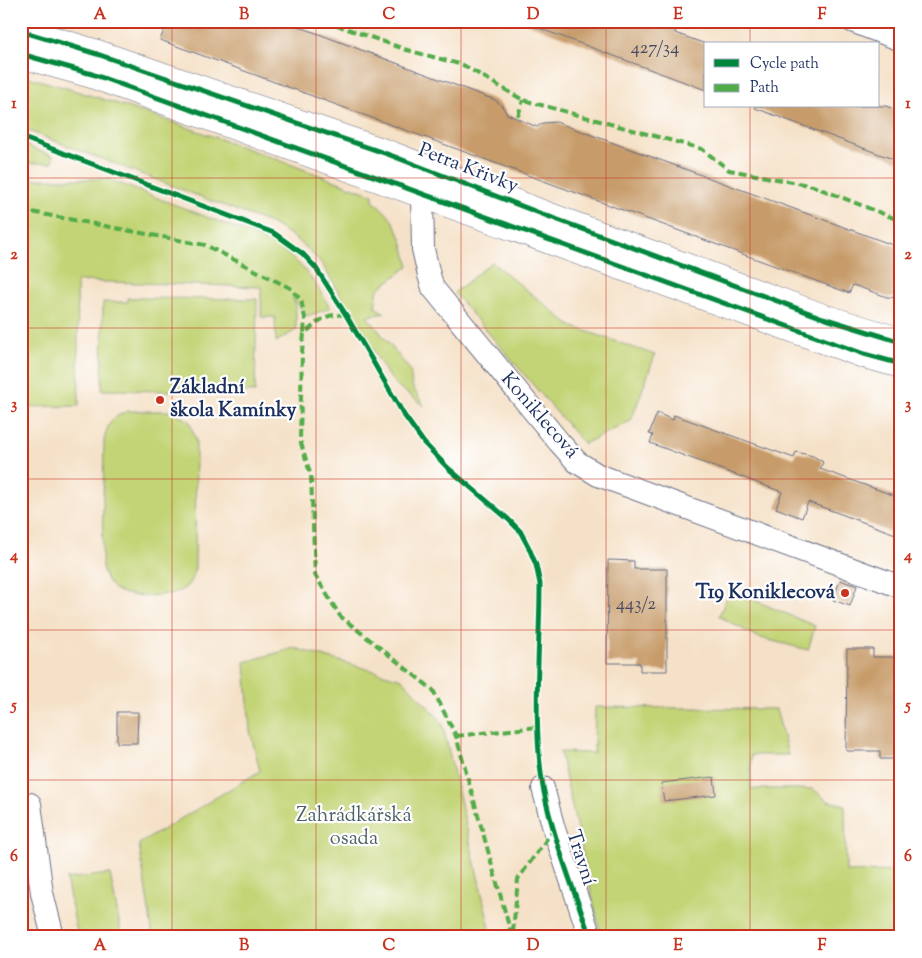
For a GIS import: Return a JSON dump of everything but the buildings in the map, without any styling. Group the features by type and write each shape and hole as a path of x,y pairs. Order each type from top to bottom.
{"street":[{"path":"852,21 901,40"},
{"name":"Petra Křivky","path":"21,31 97,54 864,354 901,364"},
{"name":"Petra Křivky","path":"21,54 92,74 427,182 542,214 823,318 901,342"},
{"name":"Koniklecová","path":"427,182 423,250 428,275 433,288 577,462 598,475 901,587"},
{"name":"Travní","path":"543,788 554,829 590,937"},
{"path":"30,804 42,893 53,937"}],"green space":[{"path":"21,75 155,116 373,195 373,201 393,222 404,246 409,266 378,289 375,307 385,313 367,316 410,370 412,386 424,406 389,377 322,264 307,248 272,224 21,128"},
{"path":"21,144 53,156 52,163 21,163"},
{"path":"21,179 108,179 259,237 283,250 301,266 316,285 330,308 307,316 292,297 296,306 296,330 276,342 275,317 261,317 261,287 77,281 79,406 21,407"},
{"path":"492,262 571,326 655,355 631,421 584,444 454,293"},
{"path":"128,298 257,299 255,392 102,390 103,302 128,302"},
{"path":"128,411 172,411 189,421 196,440 195,568 192,579 185,588 179,591 150,596 122,593 113,588 109,583 102,567 104,441 111,422"},
{"path":"730,590 815,626 808,650 757,637 719,616"},
{"name":"Zahrádkářská osada","path":"294,648 402,679 442,722 492,937 153,937 139,844 260,771 250,731 245,662"},
{"path":"595,707 776,709 788,755 751,755 751,789 813,789 828,801 845,805 846,872 901,871 901,937 601,937 560,752 594,753"},
{"path":"110,874 122,937 78,937 66,879"}],"marked path":[{"path":"325,21 407,50 463,65 523,100 702,149 729,170 813,186 901,221"},
{"path":"518,116 523,100"},
{"path":"21,210 205,245 290,288 301,300 305,318 304,334"},
{"path":"346,315 327,317 304,334 300,440 311,476 315,575 340,616 433,690 456,736 512,937"},
{"path":"456,736 537,727"},
{"path":"513,932 518,879 554,829"}],"cycle path":[{"path":"21,31 97,54 390,155 542,214 823,318 901,342"},
{"path":"21,54 92,74 864,354 901,364"},
{"path":"21,137 274,233 303,254 316,268 346,315 404,415 424,443 448,468 520,531 536,565 540,584 537,711 543,787 558,843 590,937"}],"place":[{"name":"Základní škola Kamínky","path":"160,400"},
{"name":"T19 Koniklecová","path":"845,593"}]}
